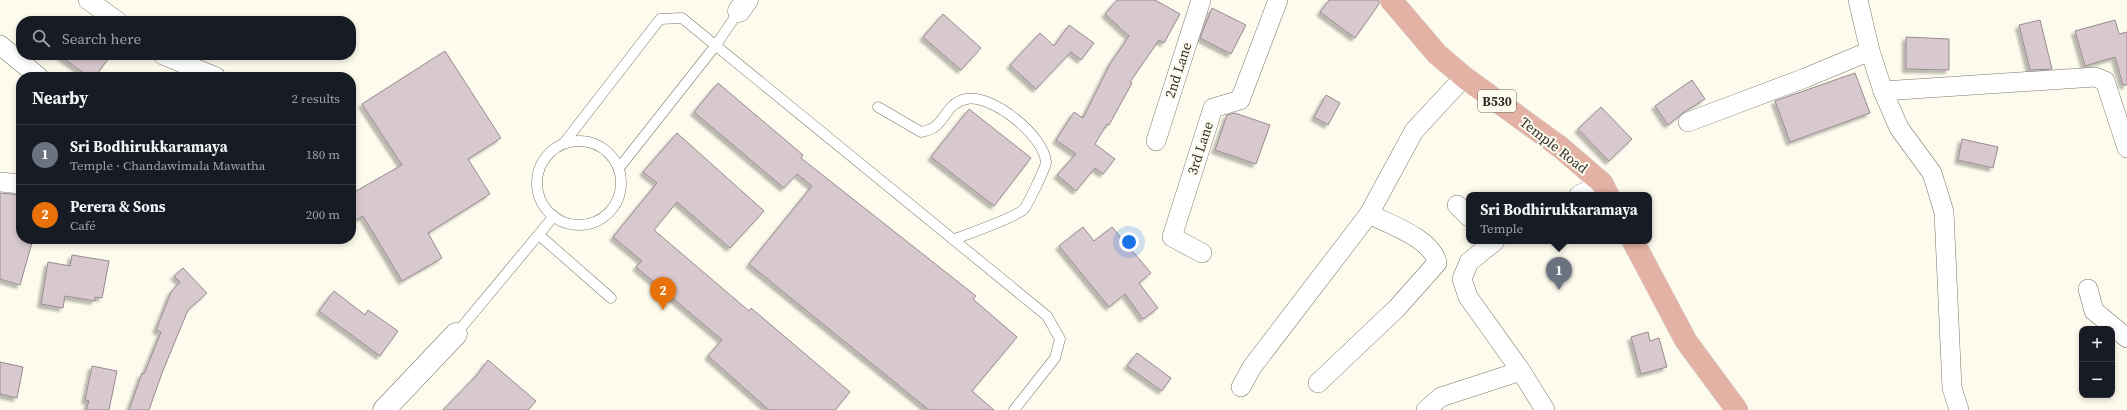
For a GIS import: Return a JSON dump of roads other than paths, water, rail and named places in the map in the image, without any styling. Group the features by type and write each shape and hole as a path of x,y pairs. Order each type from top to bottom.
{"main road":[{"name":"Temple Road","path":"1391,0 1437,54 1464,78 1560,147 1605,189"},
{"path":"1635,244 1686,341 1737,410"},
{"path":"384,410 456,334"}],"street":[{"path":"88,0 110,16"},
{"name":"2nd Lane","path":"1156,141 1201,0"},
{"name":"3rd Lane","path":"1202,253 1172,238 1213,108 1240,100 1278,0"},
{"path":"1858,0 1870,51 1883,91 1899,128 1932,173 1944,212 1952,388 1959,410"},
{"path":"0,45 16,58"},
{"path":"1688,122 1805,78 1870,51"},
{"path":"18,60 33,72"},
{"path":"175,60 204,72"},
{"path":"1883,91 2095,77 2105,81 2127,148"},
{"path":"1241,387 1252,367 1317,284 1369,214 1414,131 1464,78"},
{"path":"0,182 16,184"},
{"path":"1592,192 1605,189"},
{"path":"1318,383 1397,308 1437,263 1436,255 1418,238 1369,214"},
{"path":"1490,244 1469,262 1462,279 1468,297 1521,371 1545,410"},
{"path":"2088,289 2094,311 2127,338"},
{"path":"1426,410 1441,397 1521,371"}],"lane":[{"path":"619,168 716,45 743,6"},
{"path":"564,143 660,20 682,18 955,239 1047,316 1060,339 1055,358 1014,410"},
{"path":"878,108 921,132 933,128 952,105 967,99 990,102 1019,121 1042,147 1046,164 1024,209 993,225 955,239"},
{"path":"577,140 596,144 612,156 619,168 622,181 620,195 614,207 605,217 593,223 580,225 566,223 554,216 545,207 539,196 537,183 539,171 544,159 552,150 564,143 577,140"},
{"path":"456,334 554,216"},
{"path":"539,235 611,298"}],"place":[{"name":"Sri Bodhirukkaramaya","path":"1559,290"},
{"name":"Perera & Sons","path":"663,310"}]}
